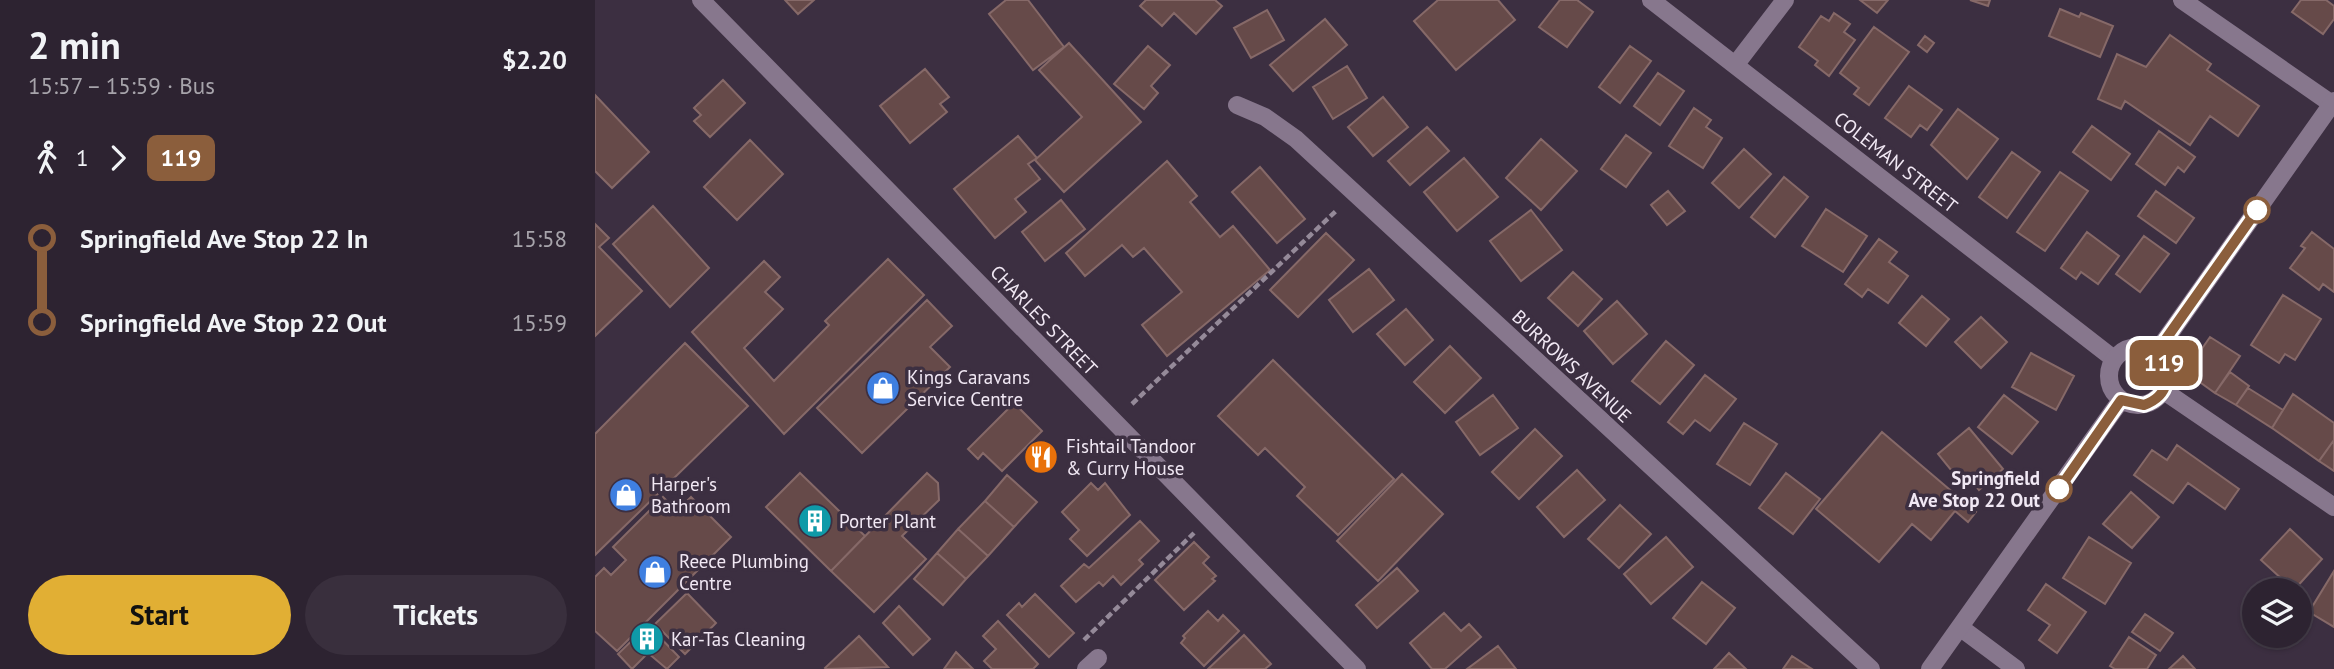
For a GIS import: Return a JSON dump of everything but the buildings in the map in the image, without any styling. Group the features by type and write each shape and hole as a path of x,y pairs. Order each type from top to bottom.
{"street":[{"name":"CHARLES STREET","path":"701,0 1357,669"},
{"name":"COLEMAN STREET","path":"1651,0 2115,359"},
{"path":"1736,64 1785,0"},
{"path":"2156,353 2331,111 2182,0"},
{"name":"BURROWS AVENUE","path":"1237,105 1265,117 1296,139 1871,669"},
{"path":"2139,347 2156,353 2166,366 2168,375 2164,391 2144,405 2121,400 2115,394 2109,376 2115,359 2121,353 2139,347"},
{"path":"2164,391 2334,507"},
{"path":"1930,669 2121,400"},
{"path":"1961,628 2016,669"}],"path":[{"path":"1132,404 1337,210"},
{"path":"1084,641 1194,533"}],"bus line":[{"name":"119","path":"2059,489 2121,400 2128,404 2144,405 2159,398 2164,391 2168,375 2166,366 2156,353 2257,210"}],"place":[{"name":"Kings Caravans Service Centre","path":"883,388"},
{"name":"Fishtail Tandoor & Curry House","path":"1041,457"},
{"name":"Springfield Ave Stop 22 Out","path":"2059,489"},
{"name":"Harper's Bathroom","path":"626,495"},
{"name":"Porter Plant","path":"815,521"},
{"name":"Reece Plumbing Centre","path":"655,572"},
{"name":"Kar-Tas Cleaning","path":"647,639"}]}
